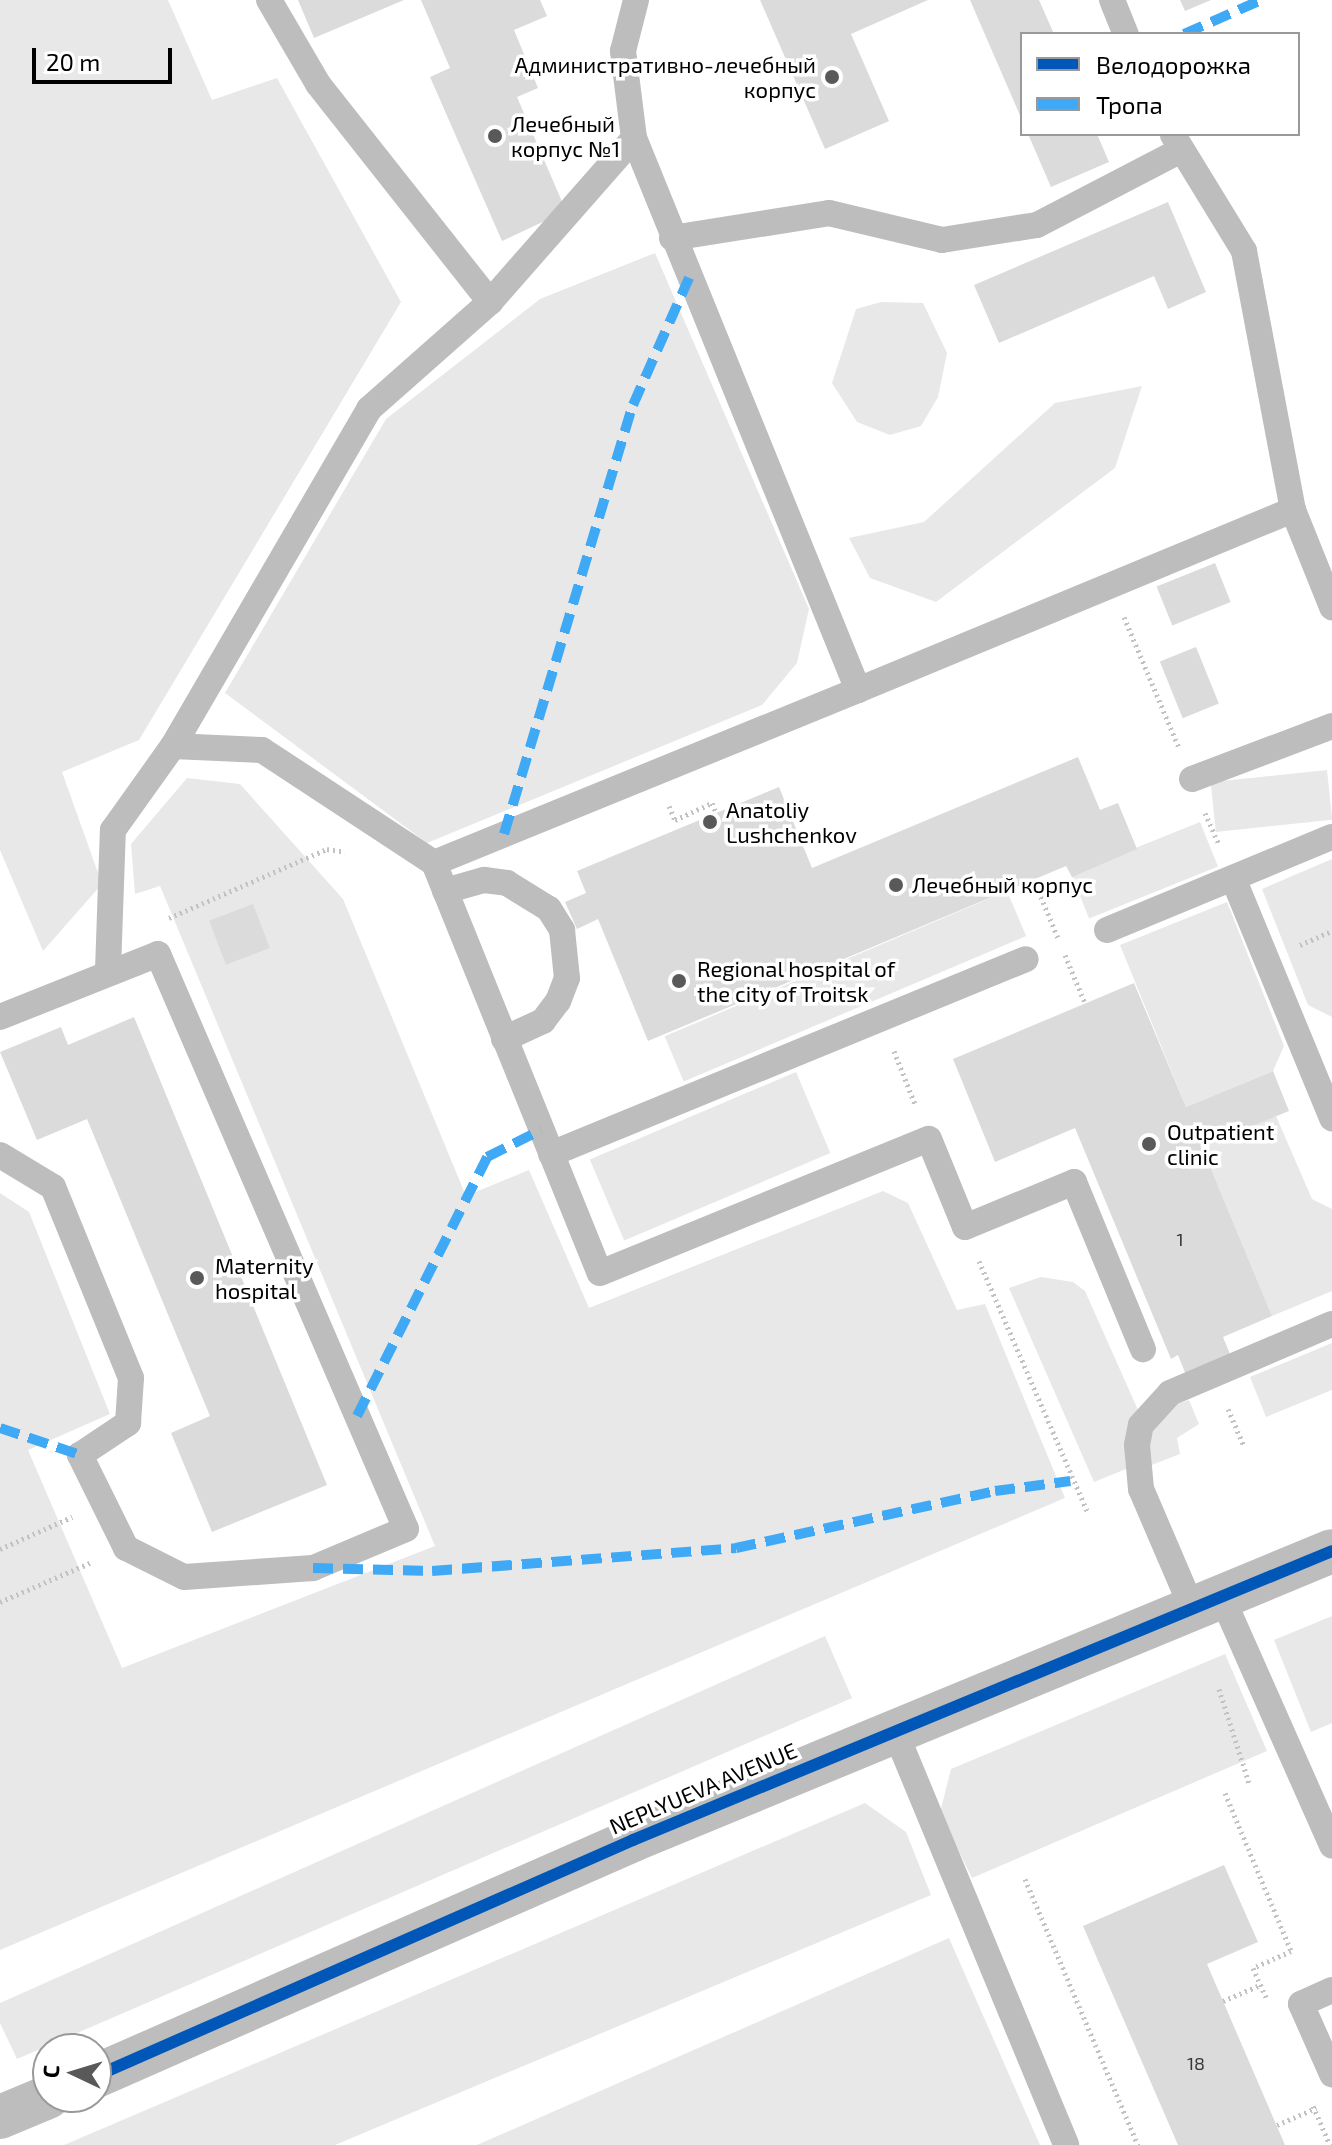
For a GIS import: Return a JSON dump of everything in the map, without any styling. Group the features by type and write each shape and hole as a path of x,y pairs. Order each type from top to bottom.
{"street":[{"name":"NEPLYUEVA AVENUE","path":"112,2069 894,1729 1332,1551"},
{"path":"0,2117 32,2104"}],"lane":[{"path":"269,0 318,84 490,302"},
{"path":"636,0 623,51 634,138 858,690"},
{"path":"1112,0 1125,32"},
{"path":"108,970 113,830 173,746 369,409 490,302 634,138"},
{"path":"672,238 829,213 942,240 1037,225 1177,142 1244,251 1293,510 1332,607"},
{"path":"434,863 1112,587 1293,510"},
{"path":"1192,779 1332,726"},
{"path":"173,746 262,750 434,863 600,1273 929,1139 965,1227 1074,1182 1143,1349"},
{"path":"1107,930 1332,837"},
{"path":"1233,878 1331,1113"},
{"path":"445,891 484,880 507,883 549,909 562,930 567,978 558,1001 543,1021 504,1039"},
{"path":"0,1017 108,970 158,954 406,1529 313,1568 184,1577 126,1548 80,1455 128,1423 131,1378 53,1187 0,1155"},
{"path":"551,1154 1026,959"},
{"path":"1332,1324 1190,1383 1152,1406 1137,1445 1141,1489 1207,1602 1332,1846"},
{"path":"894,1729 1066,2145"},
{"path":"1332,1990 1301,2004 1332,2074"}],"path":[{"path":"1112,587 1233,878"},
{"path":"156,923 327,849"},
{"path":"880,1018 929,1139"},
{"path":"965,1227 1088,1513"},
{"path":"0,1549 103,1503"},
{"path":"0,1602 126,1548"},
{"path":"1216,1681 1249,1783"},
{"path":"1225,1793 1291,1951 1253,1968 1272,2013"},
{"path":"1025,1879 1138,2145"},
{"path":"1223,2001 1260,1985"},
{"path":"1308,2095 1330,2145"},
{"path":"1277,2125 1323,2106"}],"shaded area":[{"path":"0,0 168,0 212,100 277,78 401,302 139,740 62,772 102,884 43,951 0,850"},
{"path":"655,253 809,609 797,663 762,705 427,843 225,693 386,419 540,299"},
{"path":"881,302 923,303 947,353 938,397 921,426 890,435 857,422 832,383 856,309"},
{"path":"1142,386 1115,468 936,602 870,578 849,538 924,522 1055,403"},
{"path":"1327,770 1332,820 1216,832 1211,782"},
{"path":"187,778 240,784 343,899 466,1196 529,1170 589,1308 883,1191 908,1203 957,1310 985,1304 1065,1498 0,1950 0,1193 29,1212 110,1414 28,1450 122,1668 435,1546 160,886 135,894 131,844"},
{"path":"1200,822 1218,867 1089,919 1071,874"},
{"path":"1332,859 1332,1017 1308,1005 1262,889"},
{"path":"1007,891 1026,936 684,1081 665,1036"},
{"path":"1227,902 1284,1046 1273,1071 1186,1107 1120,945"},
{"path":"796,1072 830,1153 624,1241 590,1160"},
{"path":"1276,1116 1312,1199 1332,1209 1332,1291 1272,1316 1202,1147"},
{"path":"1041,1277 1073,1282 1085,1291 1138,1410 1125,1440 1126,1469 1094,1482 1009,1288"},
{"path":"1332,1343 1332,1390 1266,1417 1250,1377"},
{"path":"1189,1400 1199,1424 1177,1438 1180,1454 1149,1466 1149,1440 1158,1421 1172,1406"},
{"path":"1332,1616 1332,1723 1311,1732 1274,1640"},
{"path":"825,1636 852,1698 77,2033 32,2033 32,2053 17,2059 0,2023 0,2003"},
{"path":"1225,1654 1267,1751 972,1878 940,1813 951,1769"},
{"path":"865,1803 906,1832 931,1895 335,2145 64,2145"},
{"path":"949,1938 1040,2145 477,2145"}],"building":[{"path":"298,0 404,0 314,38"},
{"name":"Лечебный корпус №1","path":"421,0 540,0 547,16 514,30 538,88 517,97 566,211 502,241 430,77 450,68"},
{"name":"Административно-лечебный корпус","path":"760,0 928,0 851,34 889,121 825,149"},
{"path":"970,0 1039,0 1053,32 1020,32 1020,115"},
{"path":"1180,0 1211,0 1185,11"},
{"path":"1029,136 1098,136 1109,162 1051,187"},
{"path":"1168,202 1206,292 1168,309 1154,276 999,343 974,285"},
{"path":"1215,563 1231,602 1172,626 1157,587"},
{"path":"1196,647 1219,704 1183,718 1160,662"},
{"name":"Лечебный корпус","path":"1078,757 1100,810 1118,803 1137,849 1072,877 1066,866 648,1041 598,919 577,929 565,902 586,893 577,871 779,787 812,868"},
{"path":"253,904 270,948 226,965 209,921"},
{"path":"1134,983 1186,1107 1273,1071 1289,1111 1202,1147 1272,1316 1223,1337 1237,1371 1192,1390 1178,1355 1171,1359 1075,1128 995,1162 953,1059"},
{"name":"Maternity hospital","path":"134,1017 327,1485 212,1532 171,1433 210,1416 87,1119 37,1140 0,1052 61,1027 68,1045"},
{"path":"1224,1865 1258,1942 1207,1964 1285,2145 1178,2145 1083,1926"}],"marked path":[{"path":"1189,32 1261,0"},
{"path":"504,834 633,405 689,278"},
{"path":"357,1416 487,1157 541,1130"},
{"path":"0,1428 80,1455"},
{"path":"313,1568 432,1571 736,1548 995,1491 1070,1481"}],"cycle path":[{"path":"112,2069 633,1840 1332,1551"}],"place":[{"name":"Административно-лечебный корпус","path":"832,77"},
{"name":"Лечебный корпус №1","path":"495,136"},
{"name":"Anatoliy Lushchenkov","path":"710,822"},
{"name":"Лечебный корпус","path":"896,885"},
{"name":"Regional hospital of the city of Troitsk","path":"679,981"},
{"name":"Outpatient clinic","path":"1149,1144"},
{"name":"Maternity hospital","path":"197,1278"}]}
